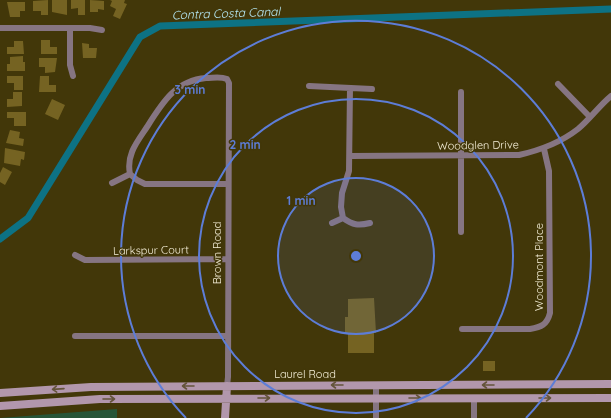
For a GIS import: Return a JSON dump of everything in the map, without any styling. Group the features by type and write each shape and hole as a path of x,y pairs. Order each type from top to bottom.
{"main road":[{"name":"Laurel Road","path":"0,393 91,387 611,384"},
{"name":"Brown Road","path":"224,418 227,386"},
{"path":"0,406 100,399 611,398"}],"street":[{"path":"0,28 70,28 102,30"},
{"path":"70,28 70,65 73,76"},
{"name":"Brown Road","path":"130,174 129,158 133,148 159,107 170,93 185,84 199,79 222,77 227,79 229,87 227,386"},
{"path":"558,84 589,116"},
{"path":"308,86 340,86 372,89"},
{"path":"350,88 350,156 348,179 342,193 341,207 343,218 352,225 361,226 370,223"},
{"path":"461,92 461,232"},
{"name":"Woodglen Drive","path":"350,156 519,155 544,149 563,139 579,128 589,116 611,96"},
{"name":"Woodmont Place","path":"462,328 530,329 540,327 548,321 550,313 549,171 544,149"},
{"path":"112,183 130,174 145,184 228,184"},
{"path":"332,223 343,218"},
{"name":"Larkspur Court","path":"75,255 85,260 228,259"},
{"path":"75,336 228,336"},
{"path":"376,385 376,418"},
{"path":"474,398 474,418"}],"green space":[{"path":"117,409 117,418 0,418"}],"building":[{"path":"48,0 48,15 41,15 41,11 33,11 33,1"},
{"path":"52,0 67,0 67,15 52,12"},
{"path":"71,0 85,0 85,15 78,15 78,8 71,9"},
{"path":"90,0 104,1 104,10 98,9 98,12 90,12"},
{"path":"110,0 125,0 124,3 127,4 120,19 113,16 116,9 110,6 112,1"},
{"path":"7,2 25,2 25,11 20,11 20,17 10,17"},
{"path":"41,40 50,40 50,47 57,47 57,54 41,54"},
{"path":"14,41 23,41 24,54 7,54 7,47 14,47"},
{"path":"82,43 89,44 89,48 97,48 96,58 83,58"},
{"path":"23,56 25,71 7,71 7,64 10,64 10,57"},
{"path":"39,58 57,58 55,72 45,73 45,67 39,67"},
{"path":"7,76 23,76 23,90 14,90 14,83 7,83"},
{"path":"40,76 49,76 49,85 56,85 56,92 39,92"},
{"path":"13,92 22,92 22,106 7,107 7,99 13,99"},
{"path":"52,99 65,105 58,120 45,114"},
{"path":"7,112 26,112 26,126 14,126 14,118 7,118"},
{"path":"10,130 20,132 19,138 24,139 23,146 6,143"},
{"path":"5,148 25,152 24,160 21,159 20,166 4,163"},
{"path":"3,167 12,172 5,185 0,182 0,173"},
{"path":"374,298 376,333 374,333 374,353 348,353 348,334 345,334 345,317 348,317 348,299"},
{"path":"483,361 495,361 495,371 483,371"}],"waterway":[{"name":"Contra Costa Canal","path":"0,239 28,218 140,37 160,26 611,9"}]}
